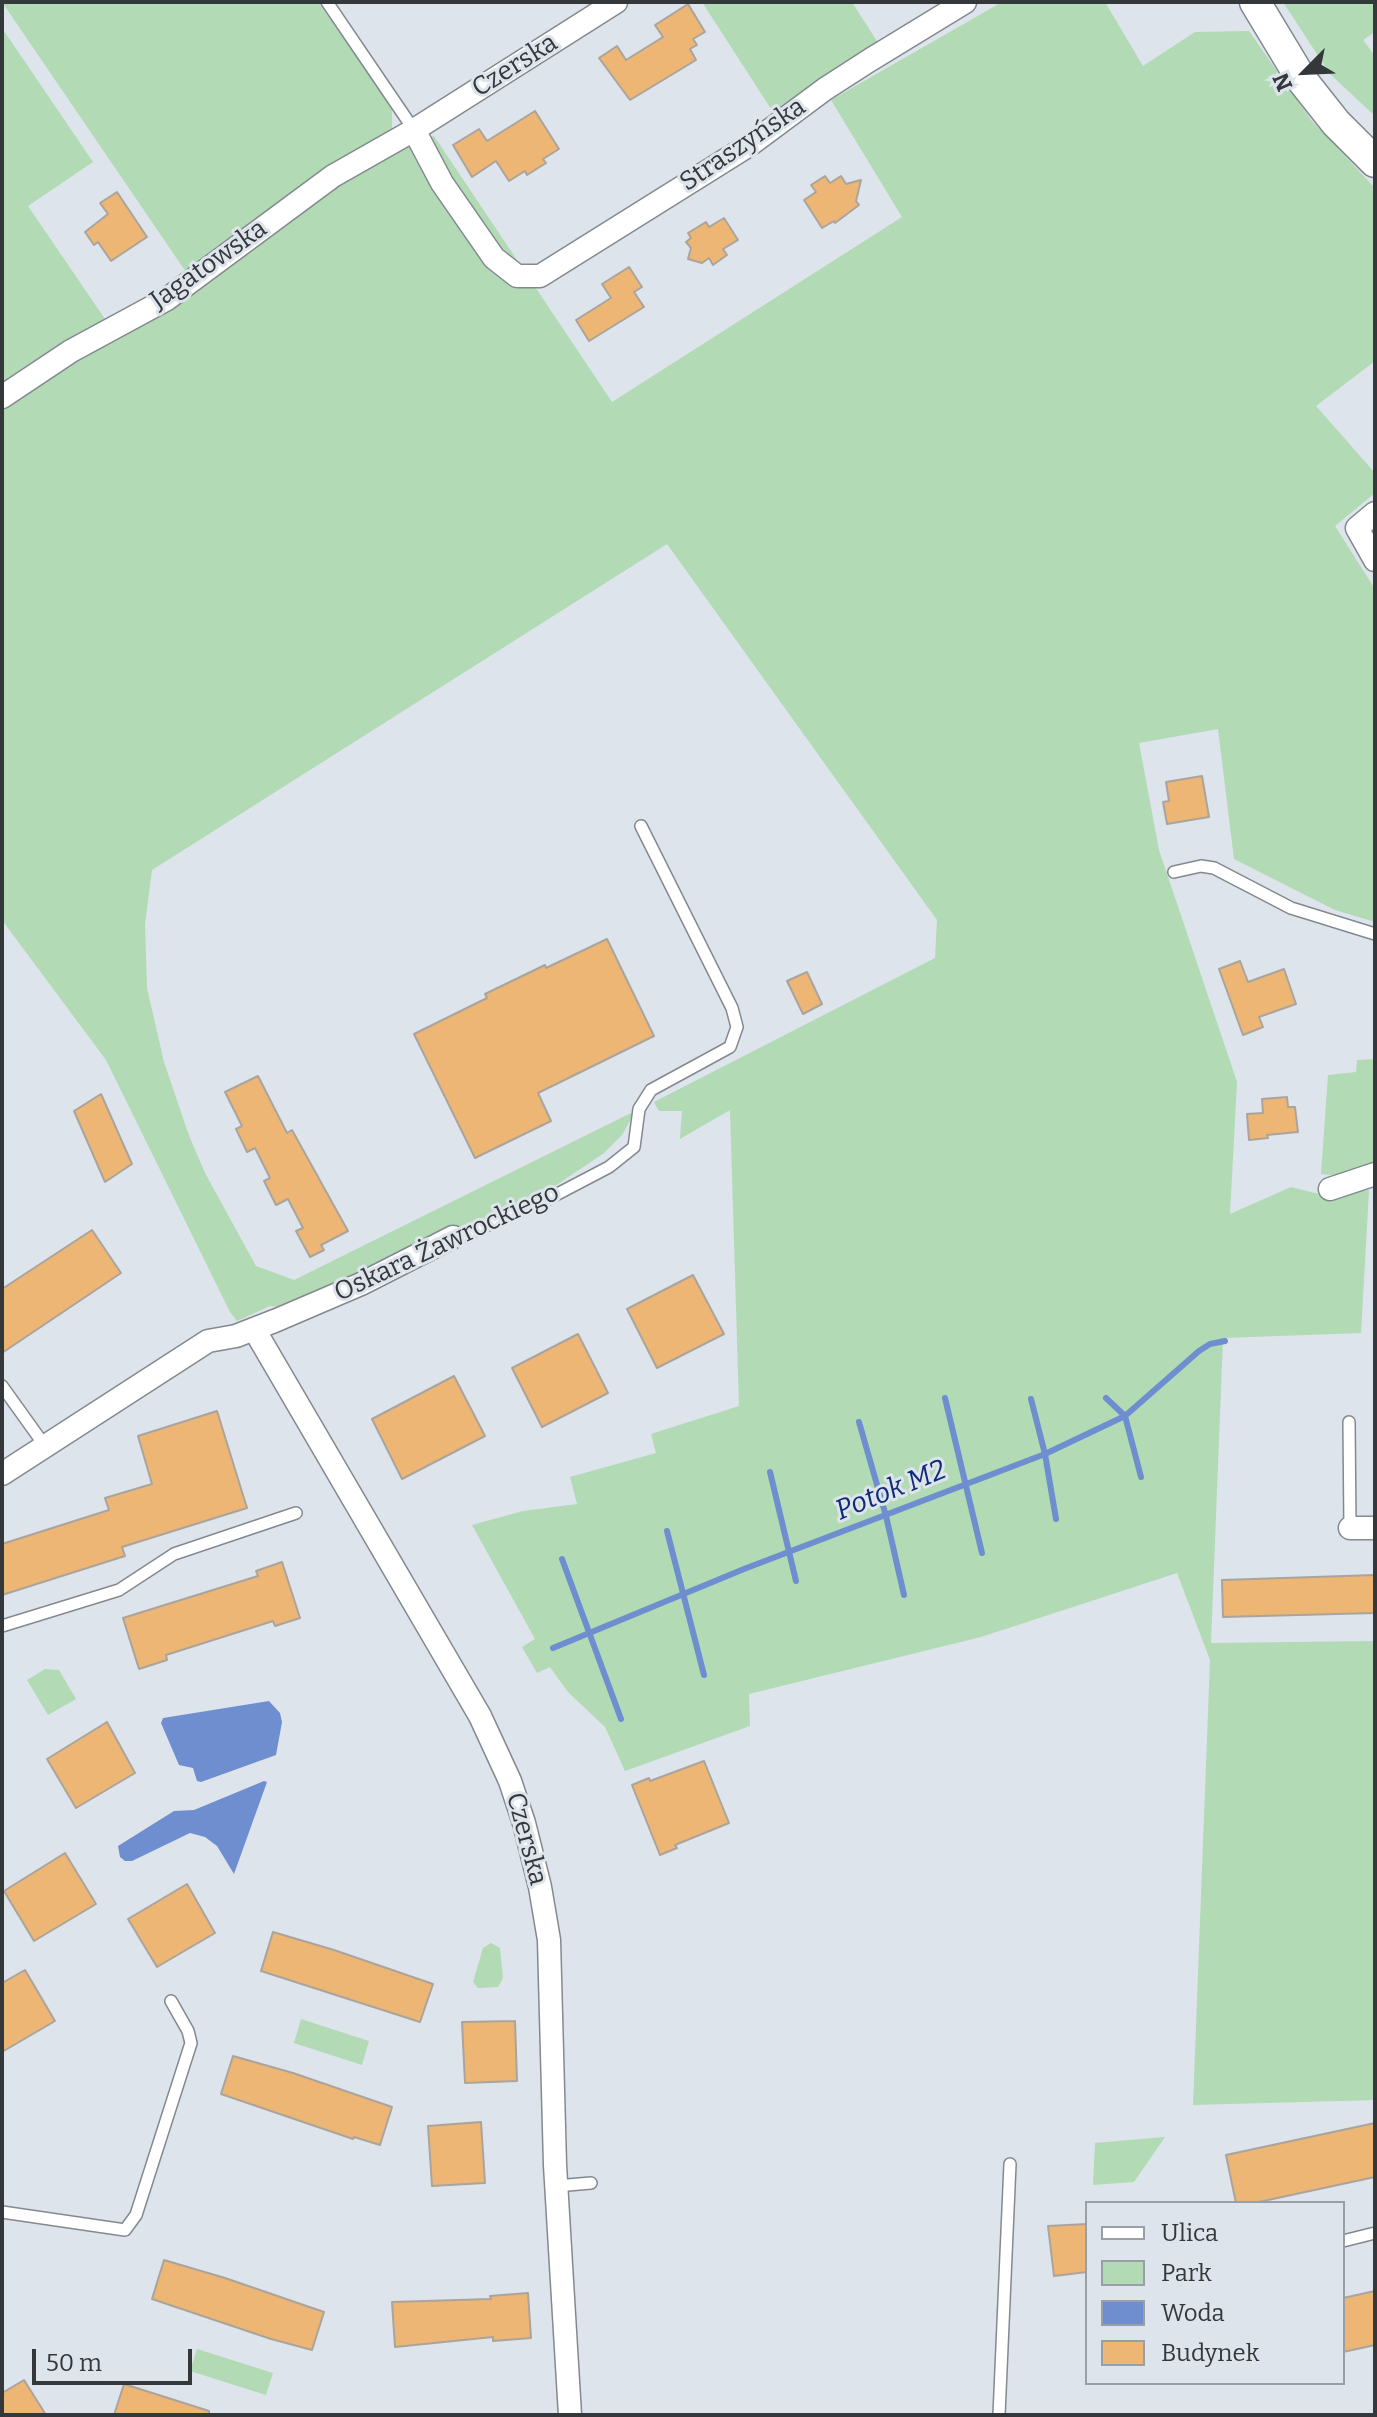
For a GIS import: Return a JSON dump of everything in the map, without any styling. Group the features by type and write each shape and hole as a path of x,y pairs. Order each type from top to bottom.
{"street":[{"name":"Czerska","path":"414,130 616,2"},
{"name":"Straszyńska","path":"414,130 442,183 494,258 517,276 540,276 751,144 825,89 965,2"},
{"path":"1255,2 1302,80 1336,123 1375,162"},
{"name":"Jagatowska","path":"2,397 71,351 167,299 333,176 414,130"},
{"path":"1375,513 1357,528 1375,560"},
{"path":"1330,1189 1375,1174"},
{"name":"Oskara Żawrockiego","path":"2,1474 208,1341 236,1336 361,1284 453,1237"},
{"name":"Czerska","path":"254,1329 480,1716 510,1781 524,1823 549,1940 556,2186 570,2415"},
{"path":"1350,1528 1375,1528"}],"lane":[{"path":"327,2 414,130"},
{"name":"Oskara Żawrockiego","path":"453,1237 546,1200 609,1167 634,1147 639,1109 651,1090 730,1047 737,1027 732,1008 641,826"},
{"path":"1174,872 1201,866 1214,868 1291,908 1375,934"},
{"path":"2,1386 45,1446"},
{"path":"1349,1422 1350,1528"},
{"path":"2,1626 119,1590 174,1554 296,1513"},
{"path":"2,2212 125,2230 136,2215 191,2043 188,2031 171,2001"},
{"path":"999,2415 1010,2164"},
{"path":"556,2186 591,2183"},
{"path":"1345,2240 1375,2233"}],"green space":[{"path":"2,2 318,2 392,108 392,132 186,272"},
{"path":"702,2 852,2 880,46 773,112"},
{"path":"1002,2 1105,2 1143,66 1195,32 1249,31 1311,120 1375,188 1375,361 1316,406 1375,473 1375,493 1335,526 1375,589 1375,922 1335,910 1234,859 1218,729 1139,743 1159,850 1237,1082 1230,1214 1291,1187 1327,1196 1369,1190 1361,1333 1223,1338 1211,1643 1375,1641 1375,2100 1193,2105 1210,1660 1177,1573 981,1637 749,1694 750,1726 625,1771 605,1727 568,1692 550,1667 537,1673 522,1647 535,1639 472,1525 523,1511 577,1504 570,1477 656,1453 651,1434 739,1406 730,1110 680,1139 682,1111 659,1111 654,1102 935,958 937,920 667,544 152,870 145,924 147,988 164,1062 205,1173 256,1266 294,1280 631,1113 632,1117 622,1135 604,1153 549,1190 462,1229 451,1226 367,1270 281,1307 270,1306 237,1321 106,1060 2,920 2,404 337,181 401,145 434,136 612,402 902,217 831,100"},
{"path":"1283,2 1375,2 1375,32 1363,40 1375,56 1375,116 1330,74"},
{"path":"2,28 93,162 28,206 107,322 2,386"},
{"path":"1375,1059 1375,1164 1342,1176 1321,1174 1328,1075 1356,1072 1357,1060"},
{"path":"45,1669 59,1670 76,1699 48,1715 27,1680"},
{"path":"491,1943 500,1948 503,1978 498,1987 478,1988 473,1982 483,1948"},
{"path":"301,2019 369,2041 362,2065 294,2043"},
{"path":"1165,2137 1134,2182 1093,2185 1095,2143"},
{"path":"197,2349 273,2373 266,2395 190,2371"}],"water":[{"path":"269,1701 280,1713 282,1722 276,1755 201,1782 197,1781 193,1768 179,1765 161,1723 163,1718"},
{"path":"267,1782 234,1874 217,1846 205,1837 190,1833 132,1861 120,1857 118,1846 174,1811 194,1810"}],"building":[{"path":"688,4 705,32 693,39 697,45 690,49 696,60 630,100 599,58 617,46 626,60 663,37 655,25"},
{"path":"535,111 559,149 543,159 546,163 527,175 525,171 509,181 496,161 472,177 453,145 479,129 487,141"},
{"path":"825,176 830,183 841,176 846,184 861,180 856,201 859,205 835,223 822,228 804,200 816,192 811,185"},
{"path":"117,192 147,237 111,261 98,242 94,245 85,232 108,214 100,203"},
{"path":"724,218 738,240 723,249 727,255 713,265 709,258 702,263 688,259 691,248 686,242 691,238 688,233 706,222 709,227"},
{"path":"629,267 642,287 634,292 644,307 589,341 576,320 611,298 602,284"},
{"path":"1202,776 1209,817 1167,824 1163,802 1169,801 1166,782"},
{"path":"607,939 654,1036 538,1093 551,1121 475,1158 414,1034 487,998 485,994"},
{"path":"1240,961 1248,982 1284,969 1296,1004 1259,1017 1263,1027 1243,1035 1219,969"},
{"path":"807,972 822,1004 803,1014 787,981"},
{"path":"258,1076 287,1133 292,1130 348,1231 321,1245 324,1250 310,1257 296,1231 303,1228 288,1199 276,1205 264,1181 270,1178 255,1148 247,1152 236,1129 242,1126 225,1092"},
{"path":"101,1094 132,1164 105,1182 74,1111"},
{"path":"1287,1097 1288,1107 1295,1107 1298,1132 1249,1140 1247,1114 1263,1113 1262,1099"},
{"path":"92,1230 121,1273 2,1353 2,1289"},
{"path":"693,1275 724,1334 657,1368 627,1309"},
{"path":"578,1334 608,1393 542,1427 512,1368"},
{"path":"454,1376 485,1436 402,1479 372,1419"},
{"path":"217,1411 247,1508 122,1547 125,1556 2,1595 2,1544 109,1510 105,1498 152,1484 138,1436"},
{"path":"282,1562 300,1618 275,1626 273,1621 166,1655 167,1660 139,1669 123,1618 258,1576 256,1571"},
{"path":"1375,1575 1375,1613 1223,1617 1222,1580"},
{"path":"107,1722 135,1773 76,1808 47,1759"},
{"path":"704,1761 729,1823 675,1845 677,1848 660,1855 632,1785"},
{"path":"65,1853 96,1904 34,1941 4,1891"},
{"path":"187,1884 215,1933 157,1967 128,1919"},
{"path":"273,1932 433,1984 420,2022 261,1971"},
{"path":"25,1970 55,2021 2,2052 2,1983"},
{"path":"515,2021 517,2081 465,2083 462,2022"},
{"path":"233,2056 392,2107 380,2145 353,2139 221,2094"},
{"path":"481,2122 485,2183 432,2186 428,2126"},
{"path":"1375,2123 1375,2177 1263,2201 1236,2201 1226,2155"},
{"path":"1085,2224 1085,2272 1054,2276 1048,2226"},
{"path":"164,2260 324,2312 312,2350 152,2299"},
{"path":"1375,2291 1375,2345 1345,2352 1345,2298"},
{"path":"528,2293 531,2338 493,2341 493,2337 395,2347 392,2302 491,2299 490,2296"},
{"path":"24,2380 46,2415 2,2415 2,2393"},
{"path":"124,2384 209,2411 209,2415 114,2415"}],"waterway":[{"name":"Potok M2","path":"553,1648 744,1569 1045,1454 1125,1416 1199,1351 1210,1344 1225,1341"},
{"path":"945,1398 982,1553"},
{"path":"1106,1398 1125,1416 1141,1477"},
{"path":"1031,1399 1045,1454 1056,1519"},
{"path":"859,1422 886,1516 904,1595"},
{"path":"770,1472 796,1581"},
{"path":"667,1531 704,1675"},
{"path":"562,1559 621,1719"}]}
